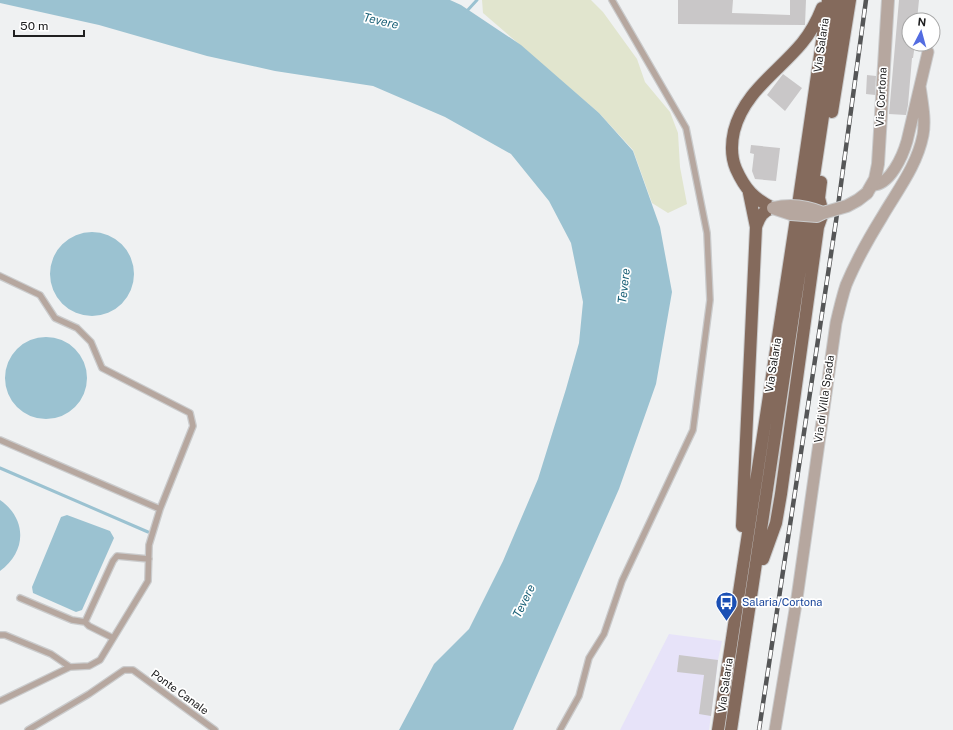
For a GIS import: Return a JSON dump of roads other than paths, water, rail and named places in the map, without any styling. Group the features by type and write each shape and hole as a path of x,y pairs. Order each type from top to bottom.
{"main road":[{"path":"741,578 756,227 749,193 738,174 733,157 733,136 746,102 807,37 827,0"},
{"name":"Via Salaria","path":"718,730 796,219 827,0"},
{"name":"Via Salaria","path":"731,730 839,0"},
{"path":"751,598 767,544 777,518 818,227 823,213 819,195 850,0"},
{"path":"749,193 773,208"},
{"path":"756,227 764,212 773,208"}],"street":[{"name":"Via Cortona","path":"870,189 878,164 888,0"},
{"name":"Via di Villa Spada","path":"870,189 884,182 903,153 908,141 928,52"},
{"name":"Via di Villa Spada","path":"775,730 797,598 836,323 841,299 850,277 882,217 908,175 919,150 924,126 920,86"},
{"path":"773,208 792,205 809,208 823,213 847,206 858,200 870,189"}],"lane":[{"path":"560,730 579,696 589,658 604,634 622,581 693,430 710,300 707,233 686,128 612,0"},
{"path":"0,276 40,295 55,318 77,328 91,342 102,368 190,413 193,426 160,509 149,545 148,581 100,660 89,666 70,667 0,701"},
{"path":"0,440 160,509"},
{"path":"85,622 112,561 117,556 149,559"},
{"path":"20,598 72,620 85,622 89,626 114,638"},
{"path":"0,635 5,635 51,654 70,667"},
{"name":"Ponte Canale","path":"28,730 89,694 124,670 133,670 215,730"}],"water":[{"name":"Tevere","path":"0,0 450,0 461,5 521,45 599,113 633,151 660,227 672,292 656,384 619,489 513,730 399,730 434,664 469,629 503,561 538,479 566,389 579,343 583,302 571,243 549,201 511,154 445,117 373,86 275,71 207,56 99,25 0,3"},
{"path":"92,232 100,233 115,239 127,251 133,266 133,282 127,297 115,309 100,315 92,316 84,315 69,309 57,297 51,282 50,274 51,266 57,251 69,239 84,233"},
{"path":"38,337 54,337 69,343 81,355 87,370 87,386 81,401 69,413 54,419 38,419 23,413 11,401 5,386 5,370 11,355 23,343"},
{"path":"0,500 15,516 19,526 20,535 19,545 15,554 9,563 0,571"},
{"path":"67,515 110,531 114,538 82,610 76,612 33,593 32,587 61,517"}],"waterway":[{"path":"466,12 477,0"},
{"path":"0,468 148,532"}],"railway":[{"path":"759,730 836,221 866,0"}],"place":[{"name":"Salaria/Cortona","path":"726,622"}]}
